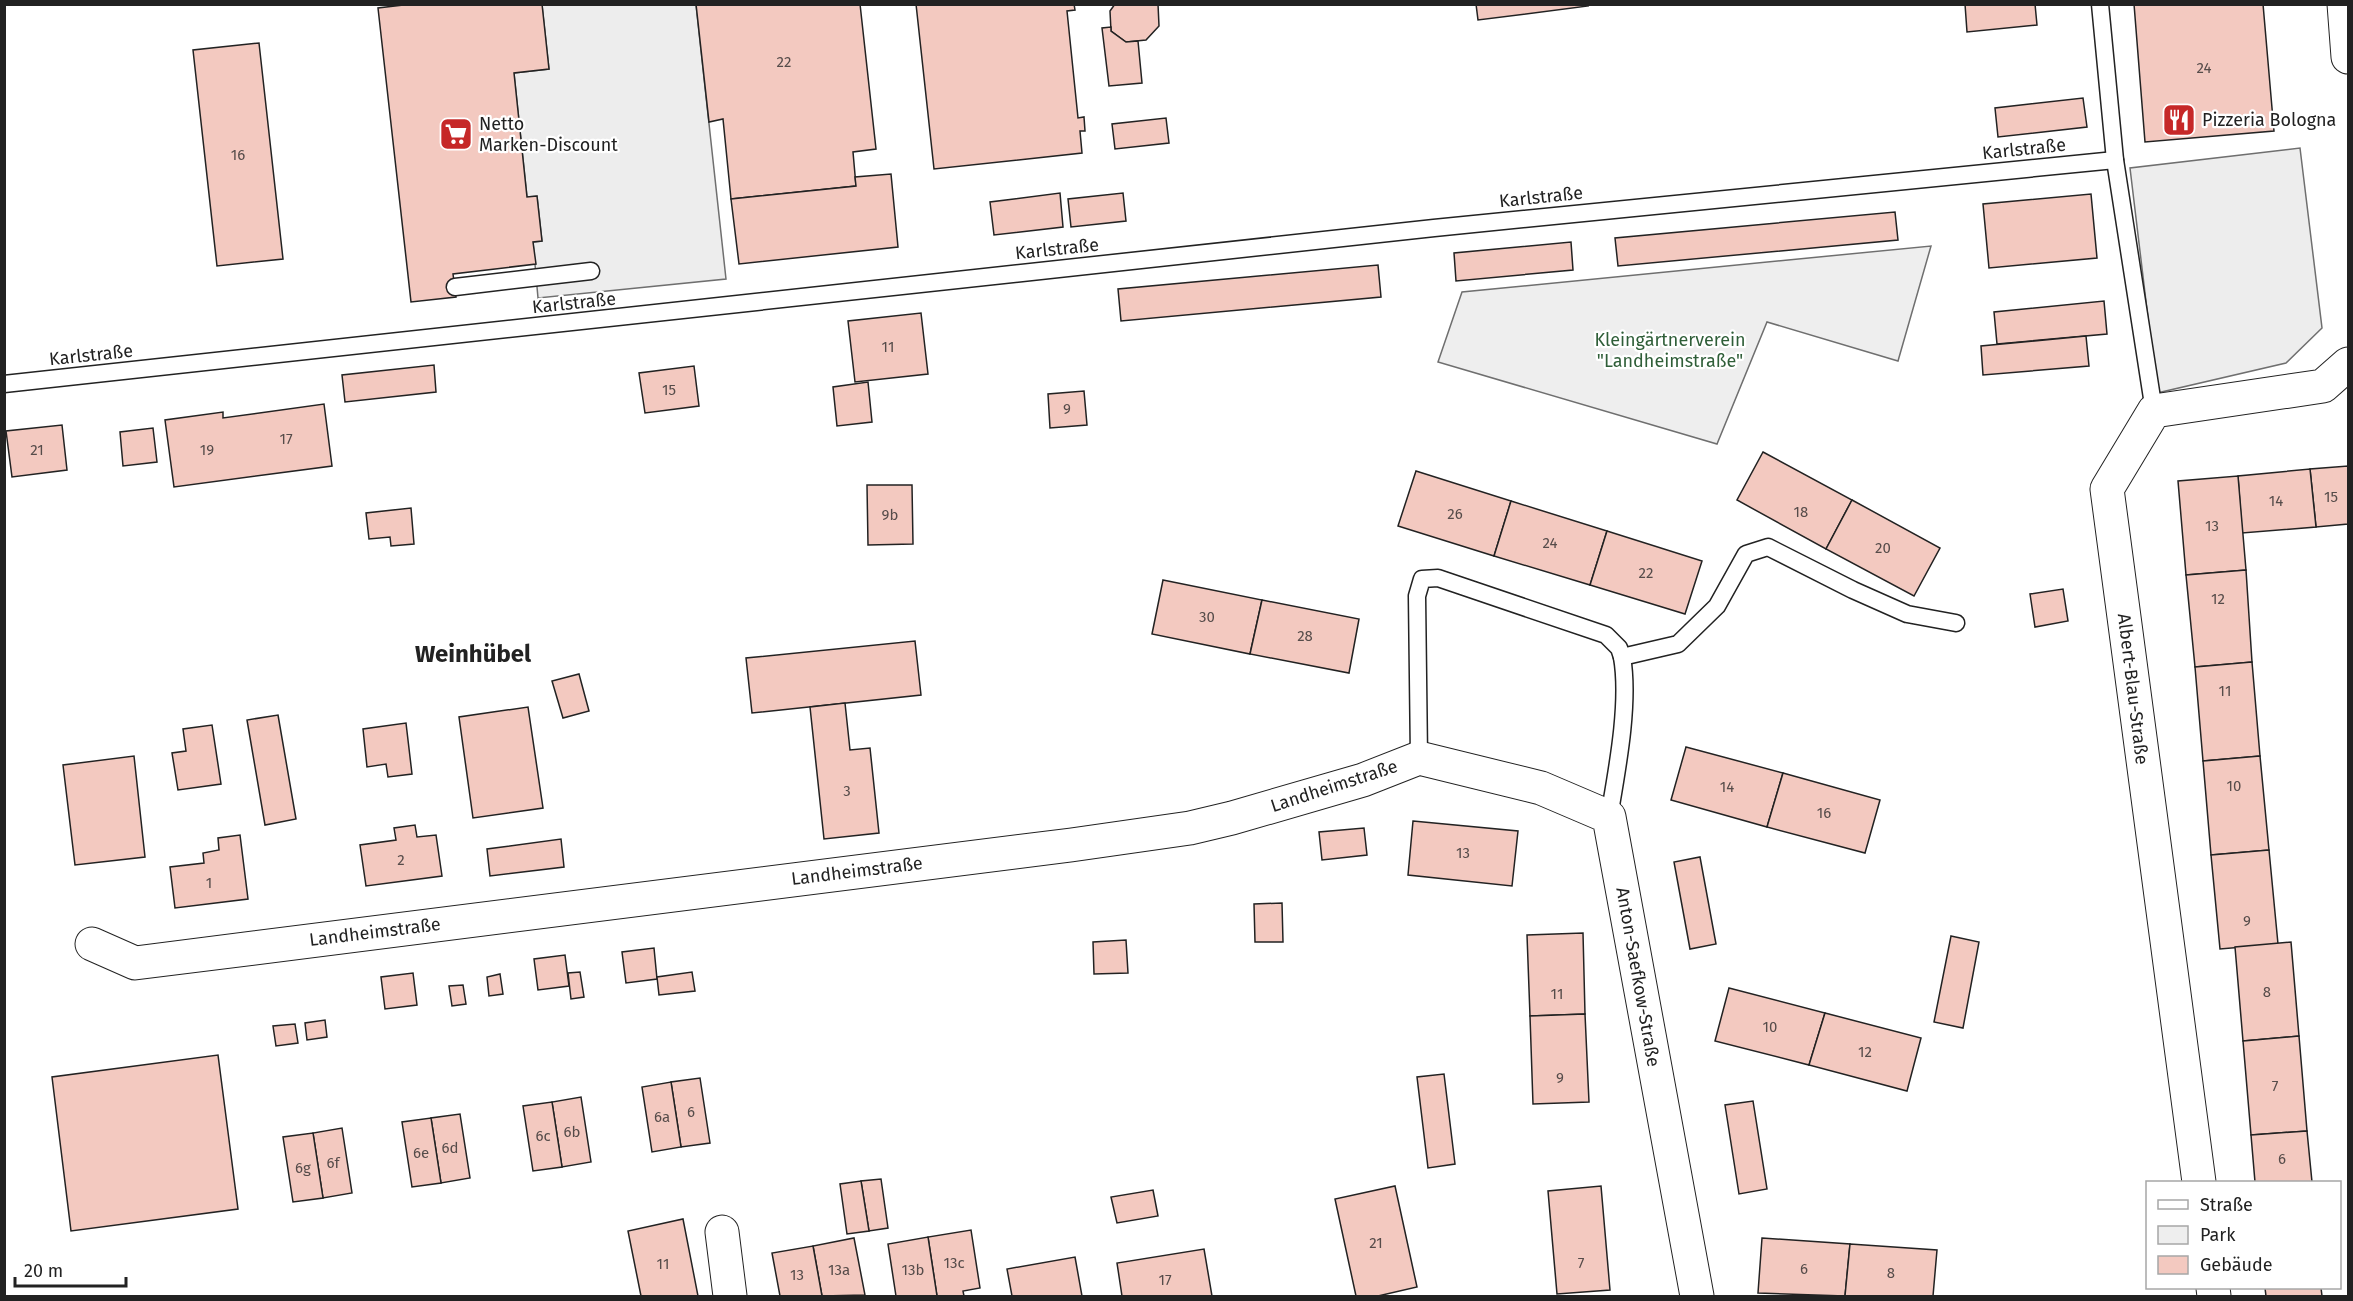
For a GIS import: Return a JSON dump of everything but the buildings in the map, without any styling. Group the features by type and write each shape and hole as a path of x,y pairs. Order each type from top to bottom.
{"street":[{"path":"2344,4 2349,57"},
{"path":"2154,411 2324,386 2349,364"},
{"name":"Albert-Blau-Straße","path":"2154,411 2107,489 2199,1181"},
{"name":"Landheimstraße","path":"92,944 135,963 1103,841 1190,828 1233,818 1363,780 1419,758 1541,788 1609,817"},
{"name":"Anton-Saefkow-Straße","path":"1609,817 1697,1296"},
{"path":"722,1232 730,1296"}],"lane":[{"path":"2100,4 2115,160 2154,411"},
{"name":"Karlstraße","path":"4,384 1422,229 2115,160"},
{"path":"455,287 591,272"},
{"path":"1419,758 1418,596 1422,579 1438,578 1605,634 1619,648 1622,657 1678,644 1717,606 1746,554 1768,547 1853,590 1907,614 1956,623"},
{"name":"Anton-Saefkow-Straße","path":"1609,817 1619,756 1625,673 1622,657"}],"green space":[{"name":"Kleingärtnerverein \"Landheimstraße\"","path":"1931,246 1898,361 1767,322 1717,444 1438,362 1462,292"}],"shaded area":[{"path":"542,5 696,5 726,279 538,298 533,242 542,241 537,196 527,197 514,73 549,69"},
{"path":"2300,148 2322,328 2286,363 2157,393 2130,168"}],"place":[{"name":"Pizzeria Bologna","path":"2179,120"},
{"name":"Netto Marken-Discount","path":"456,134"}],"district":[{"name":"Weinhübel","path":"473,654"}]}
